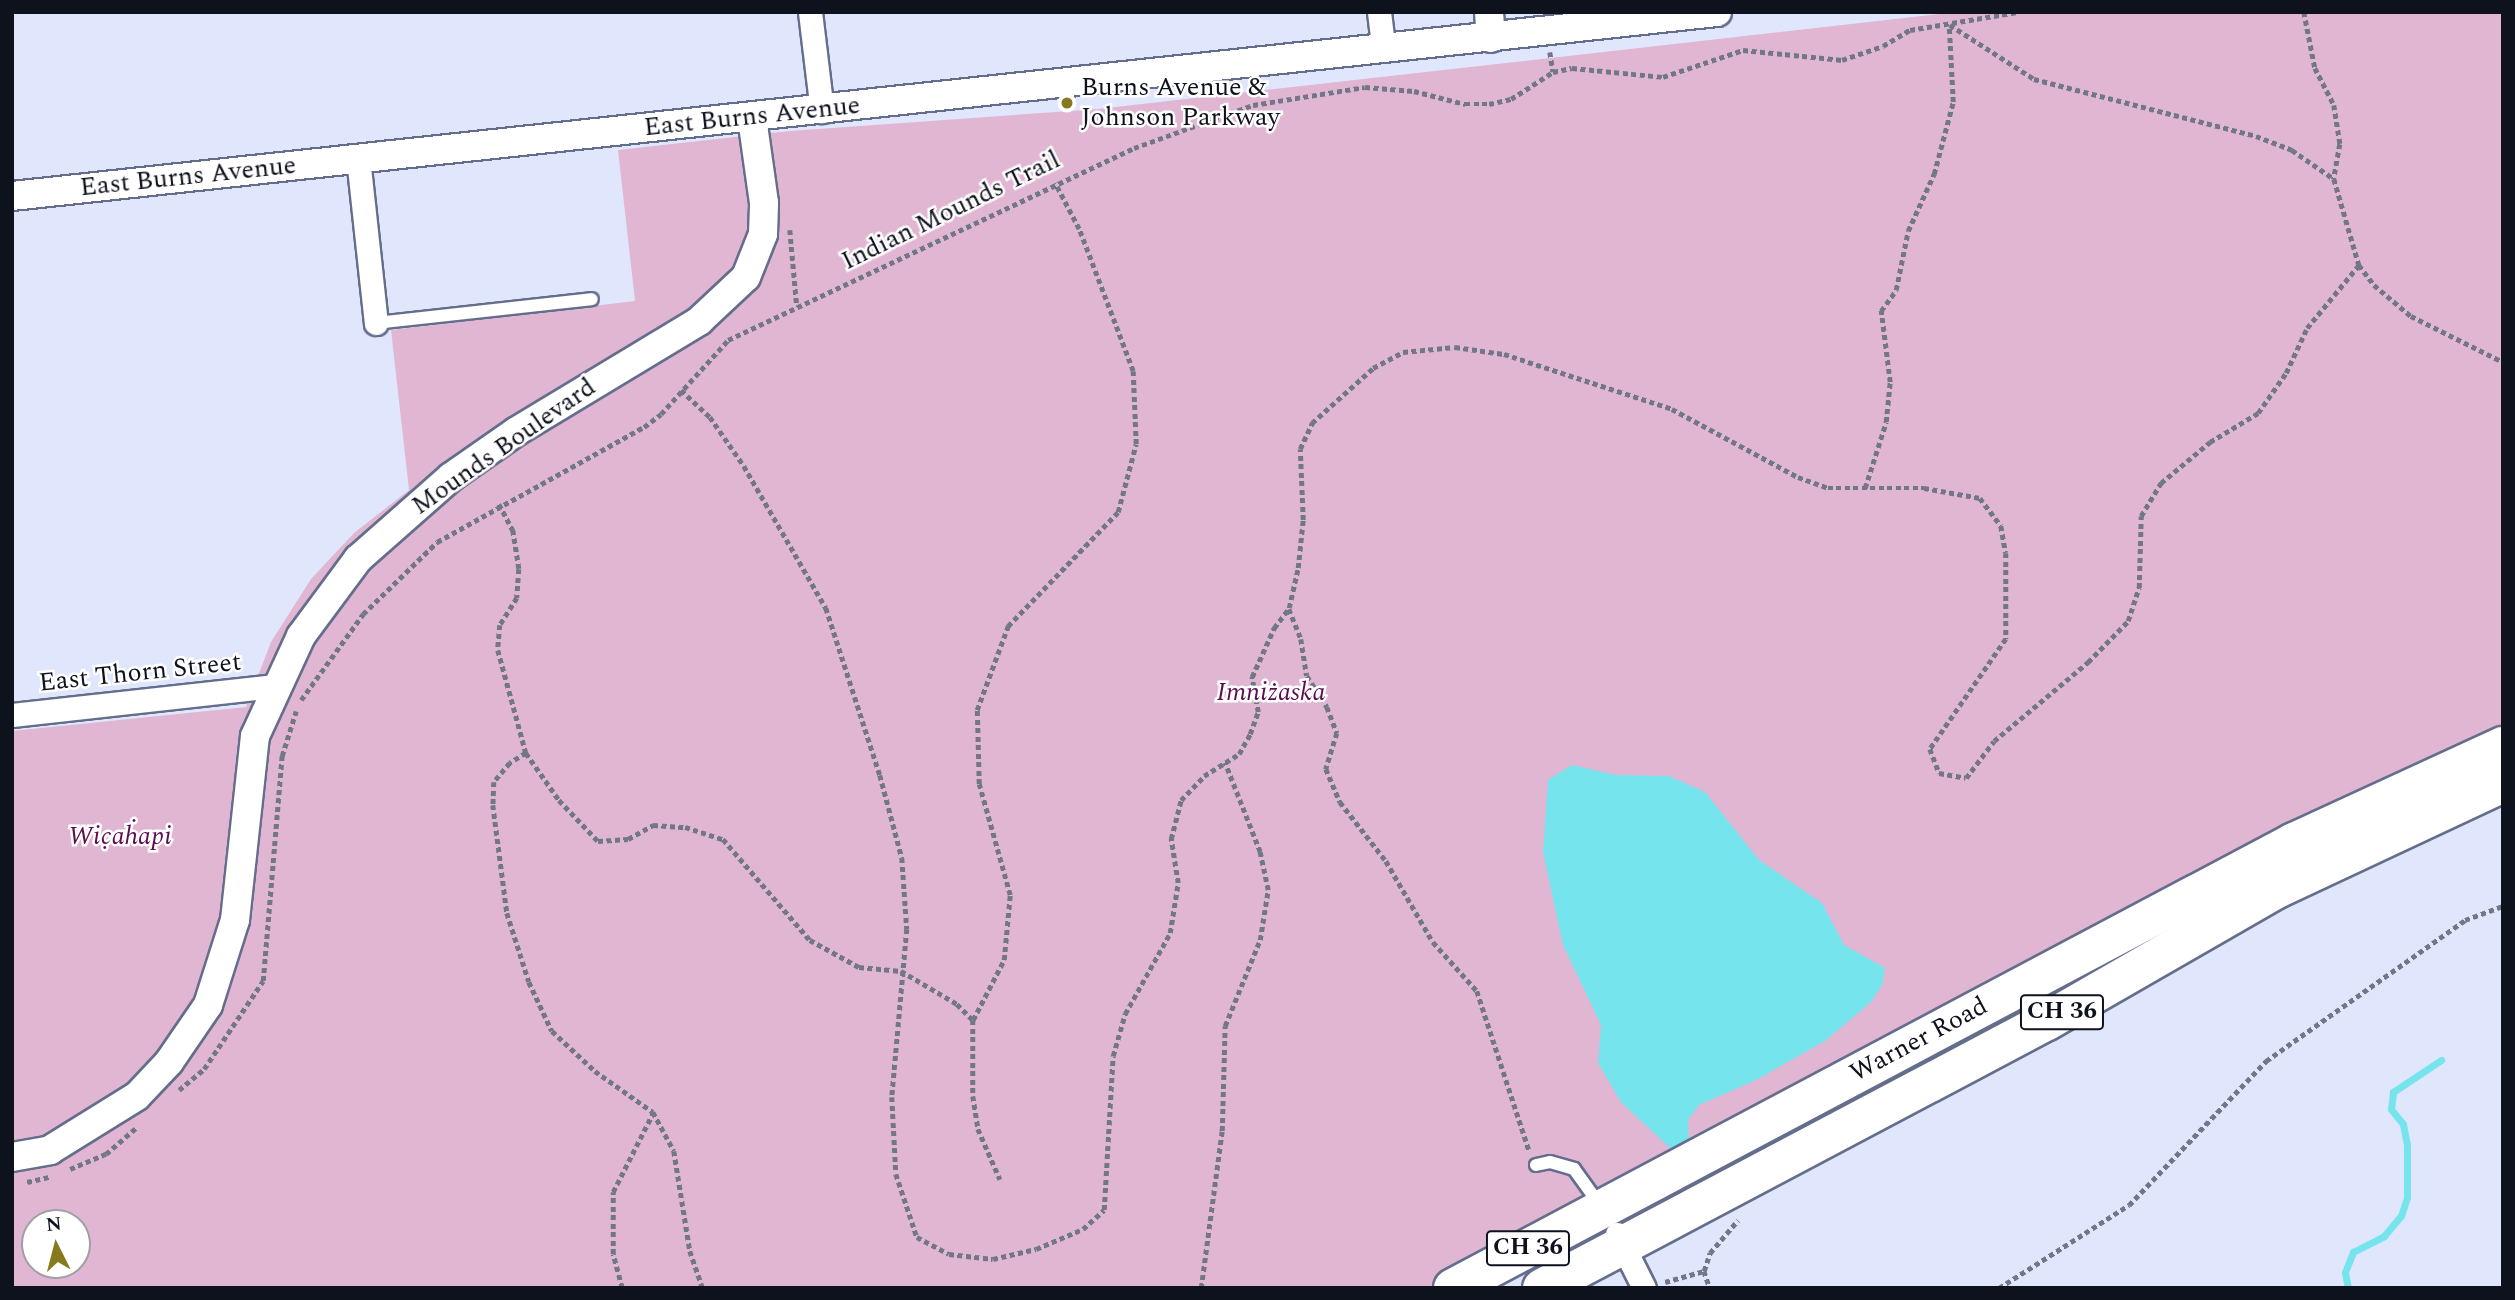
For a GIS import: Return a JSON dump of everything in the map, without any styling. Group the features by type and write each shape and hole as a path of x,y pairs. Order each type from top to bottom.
{"highway":[{"name":"Warner Road","path":"1453,1288 2294,842 2503,746"},
{"name":"Warner Road","path":"1542,1288 2023,1034 2277,889 2503,783"}],"street":[{"path":"810,12 822,111"},
{"path":"1379,12 1383,47"},
{"name":"East Burns Avenue","path":"12,197 358,158 822,111 1383,47 1490,25 1717,12"},
{"name":"Mounds Boulevard","path":"12,1157 50,1150 137,1096 169,1062 208,1004 235,920 248,767 275,687 328,596 402,517 517,431 699,321 746,277 763,234 752,118"},
{"path":"358,158 376,323"},
{"name":"East Thorn Street","path":"12,715 275,687"},
{"path":"1602,1209 1644,1288"}],"lane":[{"path":"376,323 592,299"},
{"path":"1536,1165 1550,1162 1574,1169 1602,1209"}],"path":[{"name":"Indian Mounds Trail","path":"263,981 282,756 297,706 363,614 437,542 499,505 644,427 729,340 1055,183 1253,105 1365,86 1414,91 1465,104 1489,104 1511,99 1553,72 1592,67 1663,77 1743,50 1842,60 1883,46 1910,30 2017,12"},
{"path":"2304,12 2315,68 2334,105 2340,144 2334,179 2359,265 2374,285 2412,316 2503,362"},
{"path":"1949,25 2034,79 2256,136 2292,150 2334,179"},
{"path":"1865,488 1887,409 1889,382 1881,311 1896,290 1908,231 1934,174 1953,102 1949,25"},
{"path":"1550,52 1553,72"},
{"path":"1000,1179 976,1118 973,1020 1004,960 1010,895 979,784 977,710 1008,626 1118,512 1136,444 1133,371 1079,229 1055,183"},
{"path":"681,390 710,417 744,466 826,608 858,699 902,858 907,929 901,971 892,1097 896,1174 917,1237 950,1254 993,1259 1037,1249 1083,1230 1104,1210 1112,1056 1125,1014 1170,933 1178,883 1171,839 1181,800 1225,762 1240,754 1250,734 1258,712 1252,677 1274,628 1289,608 1303,520 1300,449 1312,423 1329,404 1373,368 1403,352 1455,346 1504,354 1672,409 1798,477 1828,488 1924,488 1980,498 2001,526 2007,553 2006,639 1930,749 1939,773 1966,778 1994,740 2088,662 2128,621 2139,587 2141,516 2161,483 2210,442 2258,413 2286,373 2307,328 2359,265"},
{"path":"499,505 513,530 519,569 517,598 499,625 498,650 526,753 578,824 598,841 628,839 653,825 685,827 723,839 810,940 859,967 901,971 957,1004 973,1020"},
{"path":"1289,608 1301,639 1307,677 1327,707 1337,733 1326,769 1340,802 1386,861 1433,942 1477,991 1536,1165"},
{"path":"526,753 494,782 493,805 507,913 528,982 552,1031 594,1071 653,1112 674,1151 690,1251 704,1288"},
{"path":"1201,1288 1222,1131 1225,1027 1260,940 1268,890 1260,852 1225,762"},
{"path":"1999,1288 2129,1205 2266,1061 2465,920 2503,906"},
{"path":"622,1288 613,1254 613,1192 653,1112"},
{"path":"1704,1271 1710,1288"}],"green space":[{"name":"Imniżaska","path":"1957,12 2503,12 2503,736 2367,791 1429,1288 12,1288 12,731 246,707 271,642 311,579 354,533 409,490 391,330 635,301 618,150 790,131 1098,109"}],"water":[{"path":"1572,765 1616,775 1669,776 1705,792 1759,860 1822,903 1844,945 1885,968 1882,985 1871,1002 1825,1041 1756,1080 1699,1105 1688,1120 1689,1140 1672,1150 1621,1102 1598,1063 1601,1025 1563,945 1543,852 1548,780"}],"waterway":[{"path":"2348,1288 2345,1272 2353,1252 2384,1236 2401,1216 2407,1197 2407,1145 2403,1124 2391,1109 2393,1092 2441,1060"}],"place":[{"name":"Burns Avenue & Johnson Parkway","path":"1067,103"}],"park label":[{"name":"Wic̣aḣapi","path":"120,837"}]}
